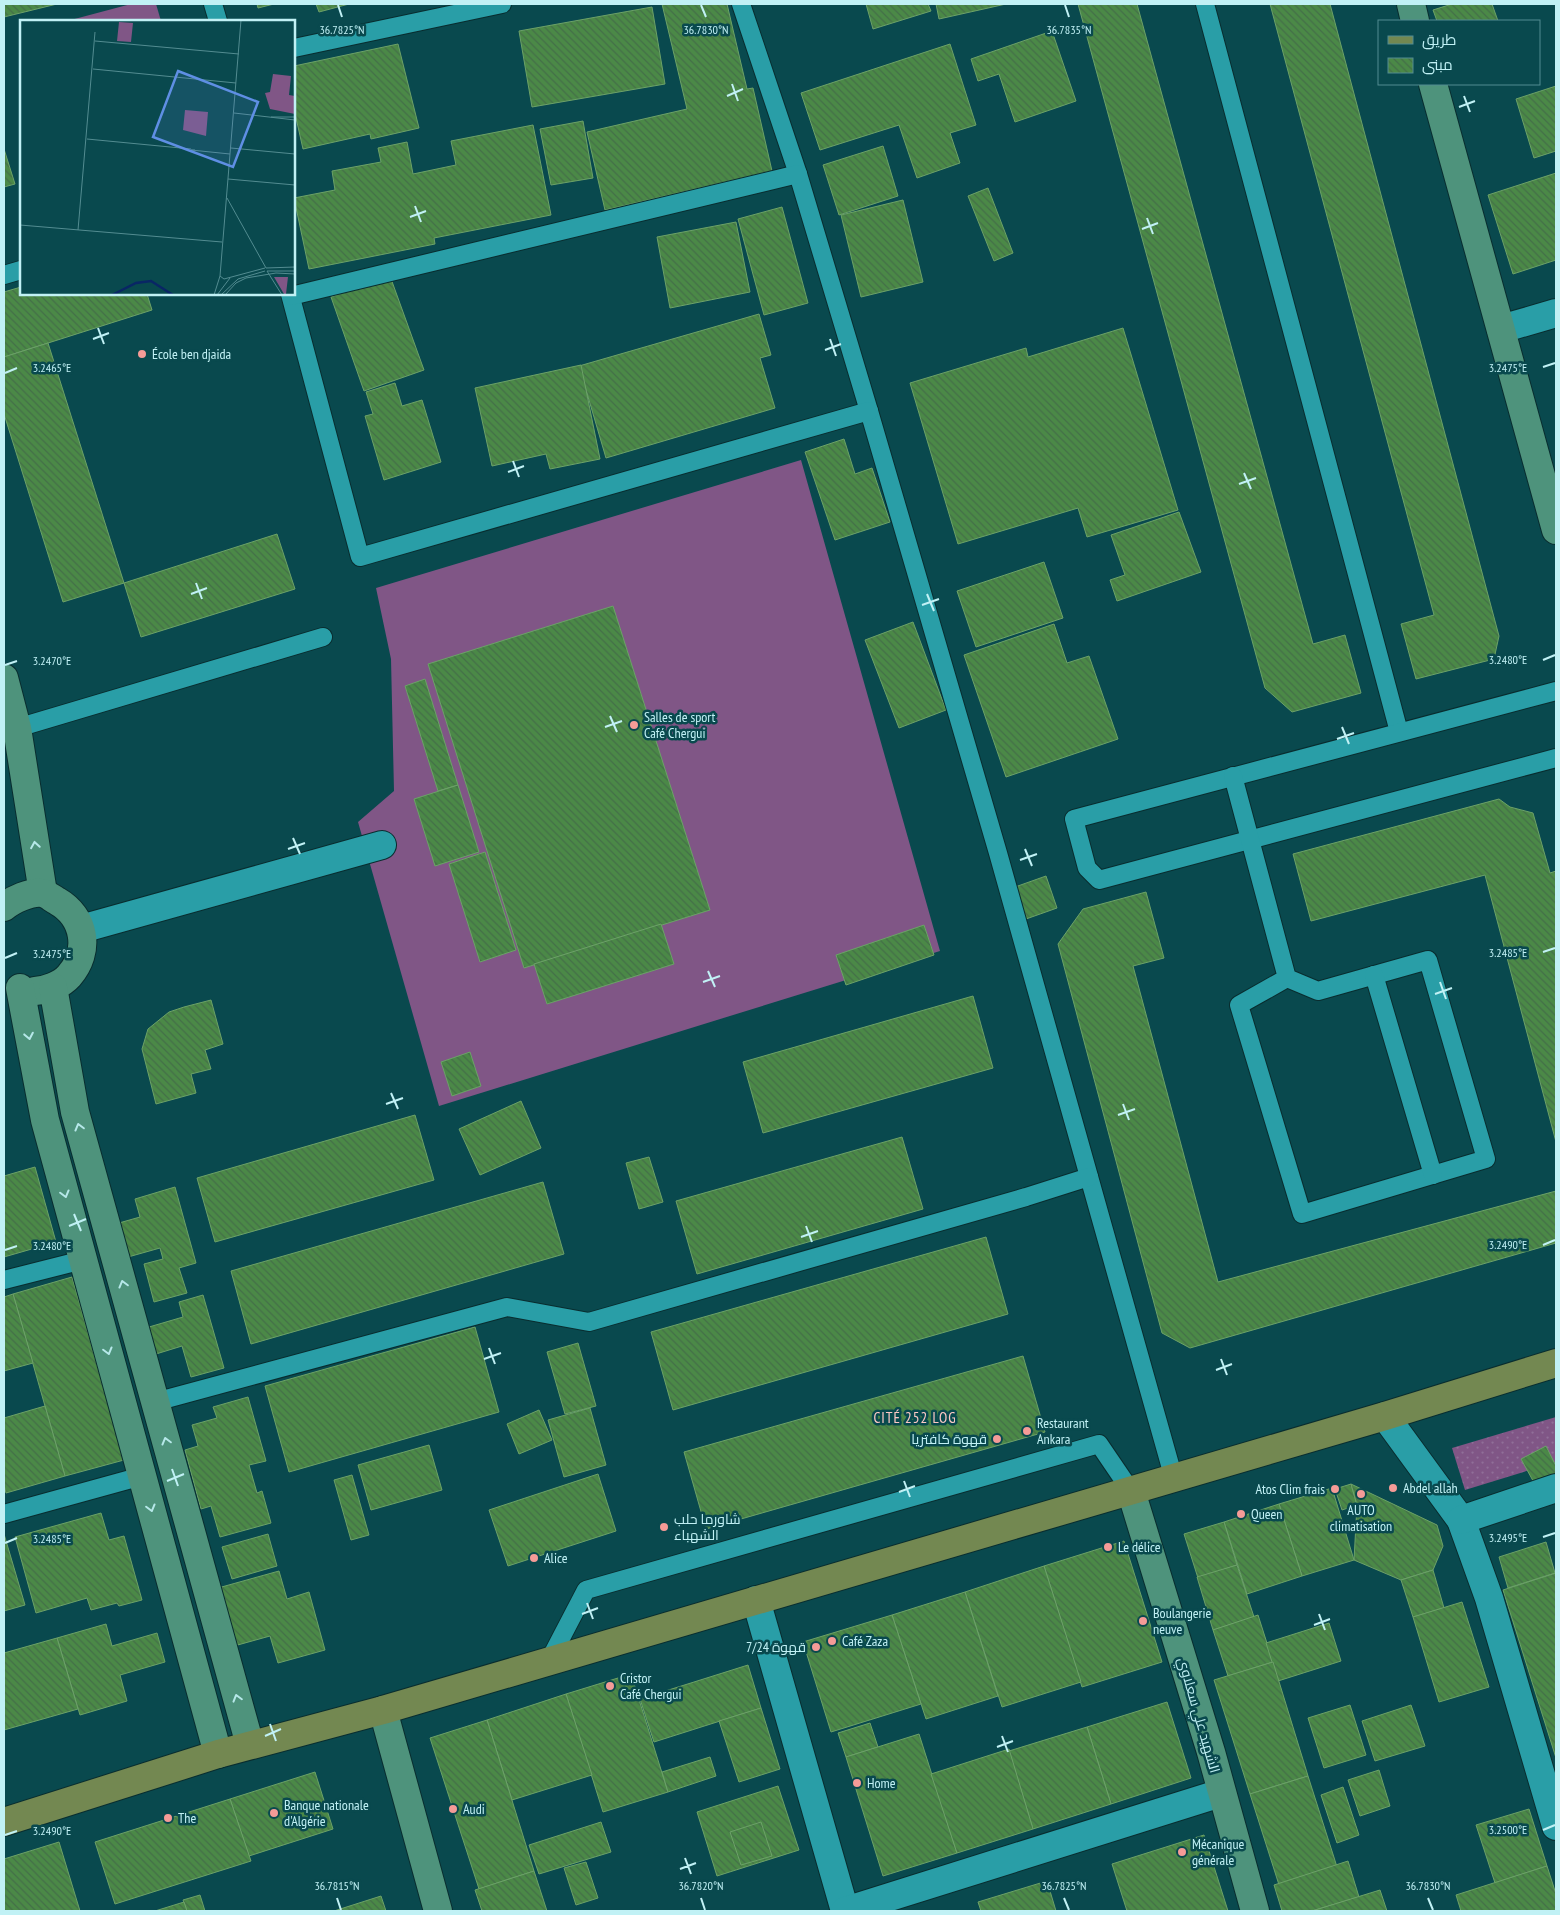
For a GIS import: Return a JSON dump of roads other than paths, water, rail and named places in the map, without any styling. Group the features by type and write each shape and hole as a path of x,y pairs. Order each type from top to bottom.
{"main road":[{"path":"1410,4 1415,20"},
{"path":"1433,85 1556,530"},
{"path":"4,678 17,728 43,893"},
{"path":"6,897 43,893 64,905 75,916 81,929 83,943 81,957 75,969 65,980 53,987 37,991 12,984 45,1120 218,1754"},
{"path":"53,987 75,1112 250,1746"},
{"path":"4,1822 218,1754 383,1710 1131,1491 1385,1416 1556,1362"},
{"name":"الشهيد علي سعلاوي","path":"1131,1491 1208,1743 1255,1911"},
{"path":"383,1710 438,1911"}],"street":[{"path":"1500,329 1556,313"},
{"path":"81,929 382,845"},
{"path":"1385,1416 1461,1520 1489,1598 1556,1826"},
{"path":"1461,1520 1556,1488"},
{"path":"756,1600 845,1911 1221,1793"}],"lane":[{"path":"213,4 218,20"},
{"path":"295,48 502,4"},
{"path":"741,4 798,174 869,411 998,853 1174,1478"},
{"path":"1205,4 1399,732"},
{"path":"295,294 798,174"},
{"path":"4,275 20,270"},
{"path":"290,295 360,557 869,411"},
{"path":"17,728 323,637"},
{"path":"1556,691 1074,819 1087,868 1099,880 1556,758"},
{"path":"1233,776 1287,978"},
{"path":"1428,960 1486,1159 1302,1214 1239,1005 1287,978 1318,991 1428,960"},
{"path":"1374,975 1434,1175"},
{"path":"155,1402 507,1307 589,1322 1007,1203 1089,1177"},
{"path":"4,1280 83,1260"},
{"path":"549,1661 586,1590 1099,1444 1131,1491"},
{"path":"4,1514 142,1476"}],"place":[{"name":"École ben djaida","path":"142,354"},
{"name":"Salles de sport Café Chergui","path":"634,725"},
{"name":"Restaurant Ankara","path":"1027,1431"},
{"name":"قهوة كافتريا","path":"997,1439"},
{"name":"Abdel allah","path":"1393,1488"},
{"name":"Atos Clim frais","path":"1335,1489"},
{"name":"AUTO climatisation","path":"1361,1494"},
{"name":"Queen","path":"1241,1514"},
{"name":"شاورما حلب الشهباء","path":"664,1527"},
{"name":"Le délice","path":"1108,1547"},
{"name":"Alice","path":"534,1558"},
{"name":"Boulangerie neuve","path":"1143,1621"},
{"name":"Café Zaza","path":"832,1641"},
{"name":"قهوة 7/24","path":"816,1647"},
{"name":"Cristor Café Chergui","path":"610,1686"},
{"name":"Home","path":"857,1783"},
{"name":"Audi","path":"453,1809"},
{"name":"Banque nationale d'Algérie","path":"274,1813"},
{"name":"The","path":"168,1818"},
{"name":"Mécanique générale","path":"1182,1852"}],"district":[{"name":"CITÉ 252 LOG","path":"915,1417"}]}
